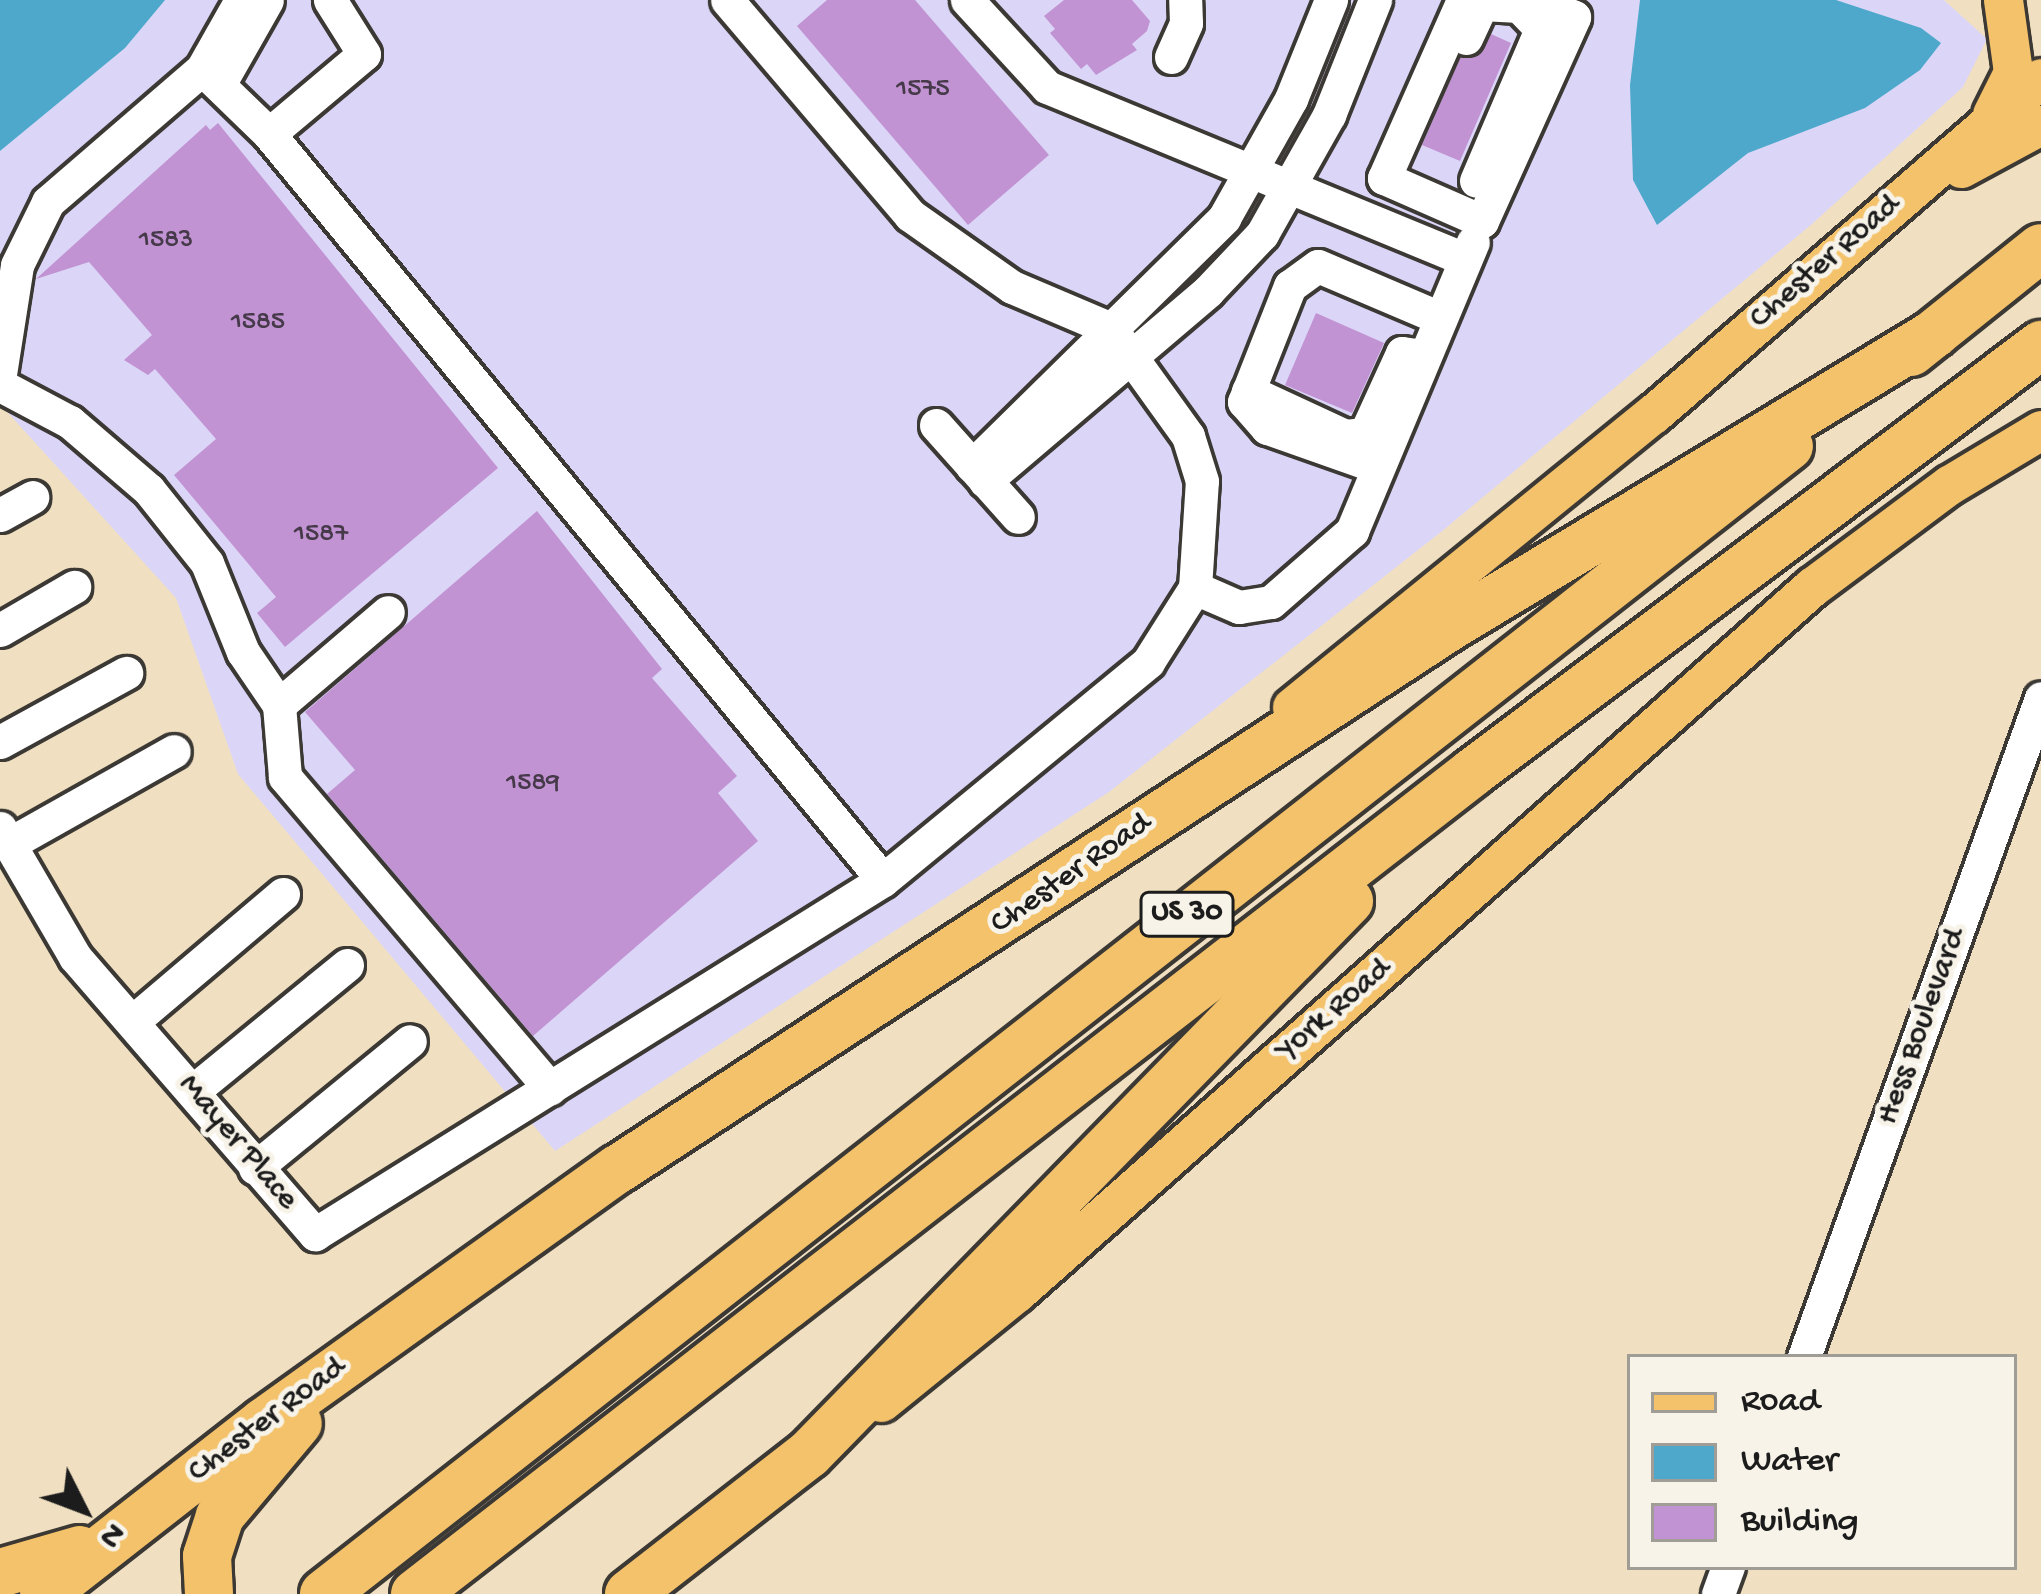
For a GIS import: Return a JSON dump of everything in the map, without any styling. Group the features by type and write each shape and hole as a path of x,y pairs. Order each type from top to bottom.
{"highway":[{"name":"US 30","path":"330,1589 2041,248"},
{"path":"1110,854 1469,615 1934,334"},
{"name":"US 30","path":"415,1594 1473,772 2041,345"},
{"path":"809,1454 1473,772"},
{"name":"Chester Road","path":"44,1594 366,1348 618,1169 1110,854"},
{"path":"209,1594 207,1556 220,1516 366,1348"},
{"name":"York Road","path":"629,1594 809,1454"},
{"path":"0,1573 118,1535"}],"main road":[{"path":"1987,123 2013,72 2003,0"},
{"name":"Chester Road","path":"1110,854 1654,414 2041,78"},
{"path":"1866,229 2041,125"},
{"name":"York Road","path":"809,1454 941,1358 1812,586 1949,485 2041,430"}],"street":[{"path":"210,77 241,0"},
{"path":"0,374 17,265 37,225 64,217 210,77 267,0"},
{"path":"269,134 364,54 330,0"},
{"path":"0,385 70,422 148,490 207,563 243,652 279,705 285,777 550,1088 883,880 1148,662 1195,588 1202,481 1188,436 1120,342 1012,286 933,235 727,0"},
{"path":"967,0 1047,87 1455,255"},
{"path":"1171,57 1186,23 1185,0"},
{"path":"979,474 1120,342 1225,218 1256,171 1330,0"},
{"path":"1120,342 1208,292 1262,234 1292,186 1375,0"},
{"path":"1366,218 1463,0"},
{"path":"1195,588 1239,607 1271,602 1352,531 1440,318 1455,255 1574,16 1538,0"},
{"path":"1400,145 1429,116 1482,4 1519,6 1541,29 1473,216"},
{"path":"210,77 269,134 883,880"},
{"path":"1384,178 1473,216"},
{"path":"1378,467 1267,428 1244,402 1290,286 1318,266 1440,318"},
{"path":"1248,391 1345,436 1365,434 1402,353 1424,356"},
{"path":"936,424 1018,518"},
{"path":"0,515 32,496"},
{"path":"0,629 74,587"},
{"path":"279,705 388,611"},
{"path":"0,742 126,673"},
{"name":"Hess Boulevard","path":"1805,1354 2041,698"},
{"path":"4,836 174,752"},
{"name":"Mayer Place","path":"4,836 75,958 315,1234 550,1088"},
{"path":"132,1022 283,894"},
{"path":"193,1091 347,965"},
{"path":"255,1168 410,1041"}],"shaded area":[{"path":"0,0 1944,0 1987,39 1963,87 1812,224 1441,532 1109,792 555,1151 238,774 176,598 0,404"}],"water":[{"path":"0,0 165,0 125,48 0,151"},
{"path":"1640,0 1836,0 1921,28 1941,43 1920,70 1865,108 1748,153 1657,225 1633,180 1630,85"}],"building":[{"path":"827,0 915,0 1049,155 968,225 797,26"},
{"path":"1064,0 1132,0 1150,21 1147,31 1132,44 1137,50 1096,75 1087,64 1081,69 1050,33 1055,29 1044,16"},
{"path":"1491,34 1511,43 1460,161 1422,145 1460,58 1479,54"},
{"path":"218,123 498,468 285,647 257,613 276,597 174,475 216,439 155,369 148,375 124,360 152,335 89,262 36,279 206,125 210,130"},
{"path":"1316,313 1384,343 1352,413 1285,385"},
{"path":"537,511 662,669 652,678 737,776 718,793 758,841 533,1036 327,794 355,770 305,712"}]}
